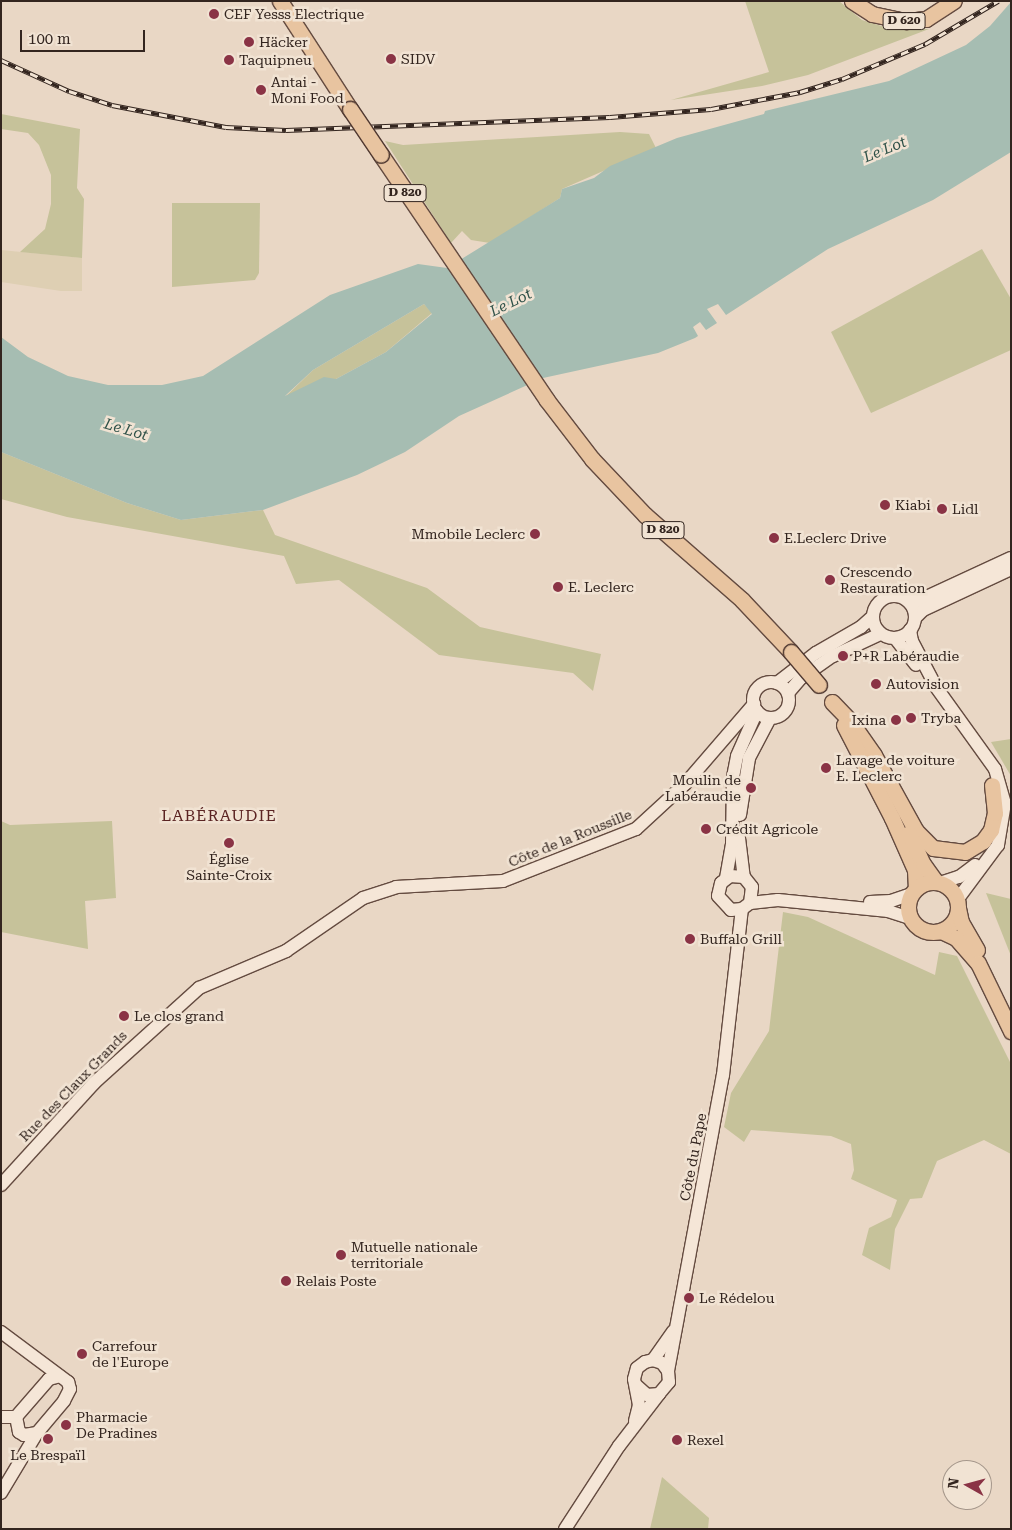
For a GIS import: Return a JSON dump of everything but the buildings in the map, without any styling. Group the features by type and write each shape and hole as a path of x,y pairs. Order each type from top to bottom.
{"main road":[{"name":"D 820","path":"272,1 306,42"},
{"name":"D 820","path":"280,1 430,230 546,399 592,460 742,600 819,685 869,755 923,864 938,882"},
{"name":"D 620","path":"852,1 872,14 906,21 926,19 954,1"},
{"name":"D 820","path":"832,702 892,818 916,870 914,891"},
{"path":"832,702 851,722 874,754 916,831 933,848 965,852 983,841 991,830 995,813 992,785"},
{"path":"1011,1016 997,982 961,922 957,904 948,886 938,882 914,891 908,910 910,918 922,929 941,931 956,938 978,963 1011,1031"},
{"path":"941,931 952,924 957,904"}],"street":[{"path":"910,918 888,911 778,900 746,906 726,907 718,896 718,889 726,878 732,843 733,777 738,756 755,708 759,687 767,683 777,683 822,650 861,627 872,617 875,605 884,597 896,595 907,600 920,600 1011,558"},
{"path":"895,638 913,624 923,610 1011,569"},
{"path":"907,600 913,624 912,641 936,688 995,769 1005,802 998,845 957,904"},
{"path":"872,617 880,634"},
{"path":"746,906 748,882 739,842 744,778 749,758 770,718 786,711 788,693 801,678 833,656 880,634 895,638 910,654 928,692 977,756 992,785 998,816 989,846 970,870 959,877 938,882"},
{"path":"777,683 788,693"},
{"path":"755,708 770,718"},
{"name":"Côte de la Roussille","path":"376,894 396,887 503,881 636,829 685,784 755,708"},
{"path":"726,878 735,875 778,894 879,902 914,891"},
{"name":"Rue des Claux Grands","path":"1,1184 90,1086 187,997 199,988 286,951 363,898 376,894"},
{"name":"Côte du Pape","path":"668,1371 723,1075 731,999 746,906"},
{"name":"Côte du Pape","path":"726,907 730,924 731,999"},
{"name":"Côte du Pape","path":"654,1360 669,1340 678,1320"},
{"path":"1,1332 57,1376 69,1394 36,1433 1,1493"},
{"path":"565,1529 634,1426 669,1382 668,1371 662,1363 654,1360 644,1362 637,1368 636,1385 639,1405 634,1426"},
{"path":"17,1425 57,1376"},
{"path":"636,1385 643,1393 658,1394"},
{"path":"1,1417 17,1425 24,1435 36,1433"},
{"path":"1,1422 17,1425"},
{"path":"17,1425 22,1445 18,1465"}],"shaded area":[{"path":"745,1 839,1 862,20 888,28 929,29 808,75 762,86 671,100 769,72"},
{"path":"1,114 80,129 77,188 84,199 82,258 20,252 45,229 51,204 51,175 39,145 28,133 1,129"},
{"path":"620,132 649,134 656,148 562,189 560,198 490,243 471,240 462,231 451,243 385,141 403,145"},
{"path":"172,203 260,203 259,273 255,280 172,287"},
{"path":"982,249 1011,299 1011,350 871,413 831,332"},
{"path":"1,250 82,258 82,291 61,291 1,282"},
{"path":"424,304 432,313 386,352 336,379 284,398 313,370"},
{"path":"1,452 127,503 181,520 263,510 275,535 427,588 480,627 601,654 593,691 573,673 439,655 339,580 296,584 284,556 67,517 1,499"},
{"path":"1011,739 1011,776 991,742"},
{"path":"1,821 10,825 112,821 116,898 85,901 88,949 1,932"},
{"path":"986,893 1011,899 1011,956"},
{"path":"783,912 808,917 935,975 939,952 957,956 1011,1064 1011,1154 984,1140 937,1161 922,1198 910,1199 895,1229 890,1270 862,1255 869,1228 891,1217 897,1200 851,1179 854,1170 851,1144 831,1136 751,1130 744,1142 724,1127 731,1093 769,1031"},
{"path":"662,1477 709,1518 708,1529 650,1529"}],"water":[{"name":"Le Lot","path":"1011,2 1011,152 933,200 828,249 726,315 718,304 707,309 717,323 706,330 700,322 693,327 698,336 695,338 658,353 543,378 459,416 405,452 357,475 263,510 181,520 127,503 1,452 1,337 28,357 68,376 108,385 162,385 203,376 330,295 418,264 447,268 560,198 562,189 594,178 610,166 677,138 764,114 765,111 889,81 966,45 990,26","holes":["424,304 432,314 386,352 336,379 324,377 285,396 313,370"]}],"railway":[{"path":"1,60 69,91 112,105 226,127 286,130 610,117 711,109 800,92 842,79 925,44 998,1"}],"place":[{"name":"CEF Yesss Electrique","path":"214,14"},
{"name":"Häcker","path":"249,42"},
{"name":"SIDV","path":"391,59"},
{"name":"Taquipneu","path":"229,60"},
{"name":"Antai - Moni Food","path":"261,90"},
{"name":"Kiabi","path":"885,505"},
{"name":"Lidl","path":"942,509"},
{"name":"Mmobile Leclerc","path":"535,534"},
{"name":"E.Leclerc Drive","path":"774,538"},
{"name":"Crescendo Restauration","path":"830,580"},
{"name":"E. Leclerc","path":"558,587"},
{"name":"P+R Labéraudie","path":"843,656"},
{"name":"Autovision","path":"876,684"},
{"name":"Tryba","path":"911,718"},
{"name":"Ixina","path":"896,720"},
{"name":"Lavage de voiture E. Leclerc","path":"826,768"},
{"name":"Moulin de Labéraudie","path":"751,788"},
{"name":"Crédit Agricole","path":"706,829"},
{"name":"Église Sainte-Croix","path":"229,843"},
{"name":"Buffalo Grill","path":"690,939"},
{"name":"Le clos grand","path":"124,1016"},
{"name":"Mutuelle nationale territoriale","path":"341,1255"},
{"name":"Relais Poste","path":"286,1281"},
{"name":"Le Rédelou","path":"689,1298"},
{"name":"Carrefour de l'Europe","path":"82,1354"},
{"name":"Pharmacie De Pradines","path":"66,1425"},
{"name":"Le Brespaïl","path":"48,1439"},
{"name":"Rexel","path":"677,1440"}],"district":[{"name":"LABÉRAUDIE","path":"219,816"}]}
